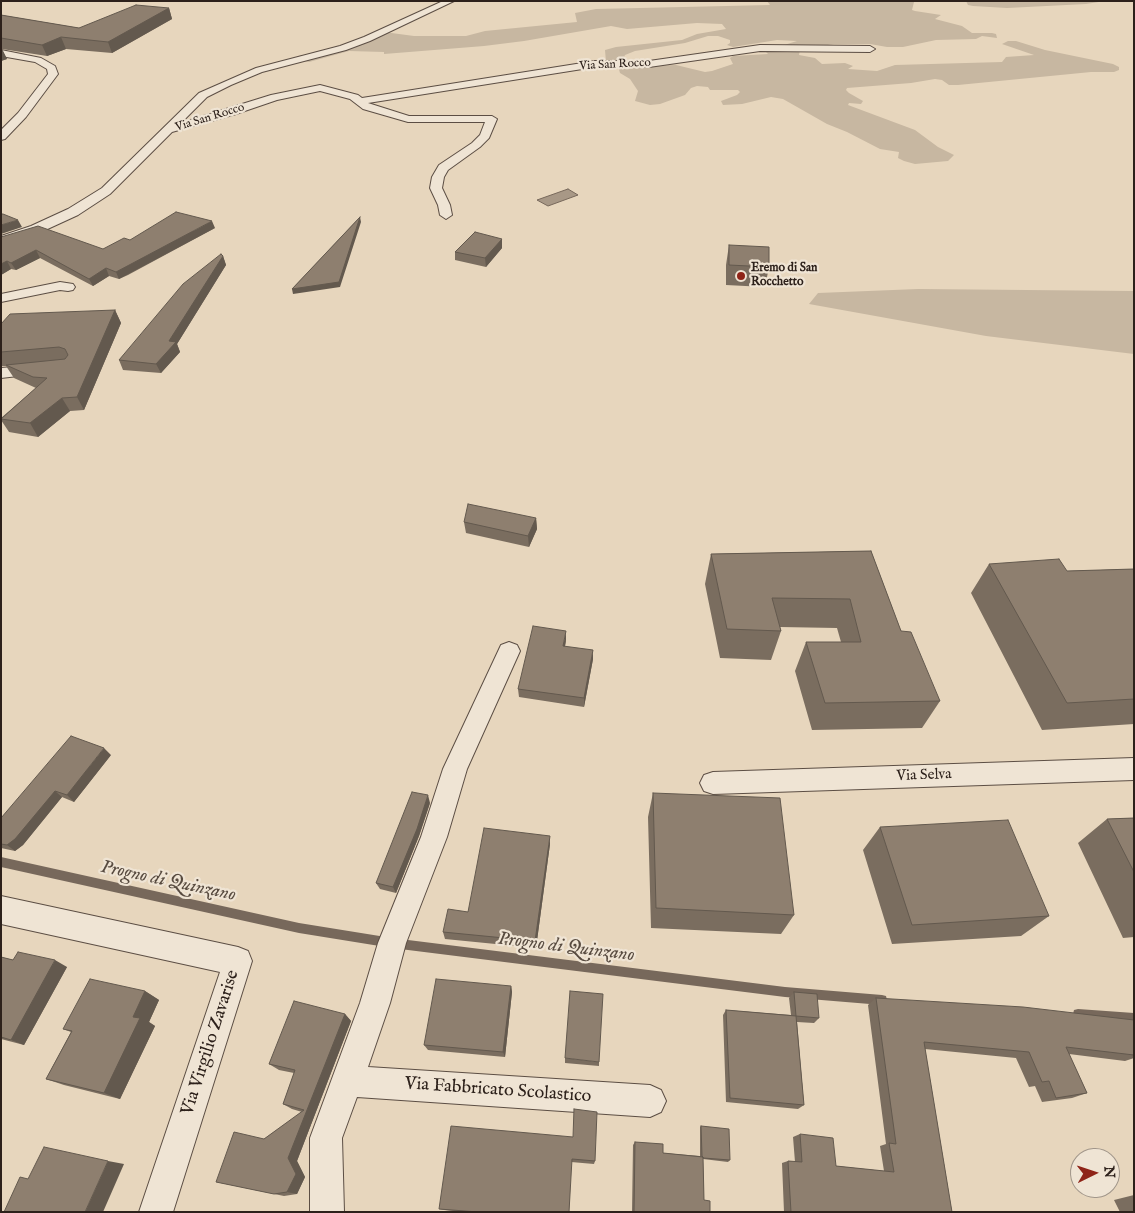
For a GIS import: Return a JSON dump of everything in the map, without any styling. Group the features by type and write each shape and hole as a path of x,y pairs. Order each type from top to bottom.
{"street":[{"path":"168,130 203,95 227,83 259,70 343,48 450,1"},
{"name":"Via San Rocco","path":"1,241 36,229 73,212 106,191 168,130 232,112 275,97 309,89 329,89 362,101 595,64 649,64 760,48 870,50"},
{"path":"1,53 38,60 52,68 53,74 22,116 1,137"},
{"name":"Via San Rocco","path":"362,101 366,107 408,119 492,119 484,136 476,145 443,168 438,177 436,188 444,205 446,215"},
{"path":"1,298 60,286 68,287"},
{"path":"1,373 57,368"},
{"path":"327,1212 326,1138 375,1003 392,943 434,837 454,769 509,651"},
{"name":"Via Selva","path":"714,783 1134,769"},
{"name":"Via Virgilio Zavarise","path":"1,910 238,961 156,1212"},
{"name":"Via Fabbricato Scolastico","path":"347,1081 650,1101"}],"shaded area":[{"path":"767,1 916,1 912,10 941,15 935,19 962,26 972,33 996,34 997,38 982,36 976,39 936,40 903,47 870,44 834,44 800,49 799,55 815,58 822,64 845,63 853,66 848,69 877,71 895,65 1002,62 1006,57 1034,55 1002,44 1008,41 1016,41 1045,50 1113,64 1119,67 1119,70 1114,72 1091,72 958,85 949,85 942,80 935,79 911,83 847,88 846,90 849,93 863,101 861,104 849,103 848,105 915,130 938,147 954,155 948,161 915,164 898,158 899,152 880,149 827,124 783,99 771,97 742,104 723,105 721,101 740,92 738,90 710,90 708,87 697,86 691,88 685,95 660,104 650,105 635,101 638,91 630,79 620,73 618,66 606,62 605,50 616,47 682,40 697,34 726,29 722,24 697,23 627,29 611,26 484,46 384,54 384,52 349,51 309,62 295,59 298,56 327,51 384,32 414,36 466,36 485,31 577,22 575,13 596,9 770,5","holes":["708,36 718,36 730,40 730,43 727,45 733,47 777,40 797,41 768,50 766,52 768,54 733,56 730,58 733,64 705,72 676,65 640,66 623,59 625,55 635,51 685,43"]},
{"path":"966,1 1105,1 1086,4 1007,8 973,6 968,5"},
{"path":"568,189 578,195 548,206 537,200"},
{"path":"918,289 1134,291 1134,354 986,336 809,304 818,293"}],"building":[{"path":"136,5 169,8 108,42 61,37 42,45 1,38 1,15 79,28"},
{"path":"176,212 212,221 116,272 106,268 89,279 36,250 11,263 7,261 1,264 1,237 38,226 103,249 124,238 130,240"},
{"path":"1,214 3,214 18,220 1,225"},
{"path":"360,217 339,282 292,289"},
{"path":"475,232 502,239 485,258 455,252"},
{"path":"729,245 769,247 769,267 729,265"},
{"path":"221,254 223,256 169,341 176,342 156,364 119,360 183,284"},
{"path":"115,310 77,397 62,398 30,423 1,419 47,378 33,377 6,365 65,359 68,355 65,349 59,347 1,352 1,324 10,314"},
{"path":"468,504 536,518 528,536 464,522"},
{"path":"871,551 901,631 911,632 940,701 825,703 806,642 861,642 850,599 772,598 781,631 727,629 711,554"},
{"path":"1059,559 1067,571 1134,569 1134,699 1067,703 989,564"},
{"path":"533,626 566,631 563,646 593,650 584,698 518,689"},
{"path":"71,736 104,748 67,795 55,791 15,839 7,845 1,844 1,818"},
{"path":"412,792 428,795 417,829 393,887 376,883"},
{"path":"653,793 780,798 794,915 656,908"},
{"path":"1134,818 1134,872 1107,819"},
{"path":"1008,820 1049,916 912,925 880,827"},
{"path":"484,828 550,836 535,941 443,932 448,909 468,912"},
{"path":"18,952 55,960 11,1040 1,1037 1,957 13,960"},
{"path":"90,979 145,991 133,1017 140,1018 104,1093 46,1079 72,1031 63,1029"},
{"path":"436,979 511,986 503,1052 424,1045"},
{"path":"570,991 603,994 599,1062 565,1058"},
{"path":"794,992 817,994 819,1018 796,1016"},
{"path":"876,998 1023,1007 1134,1020 1134,1055 1066,1047 1087,1093 1056,1098 1049,1081 1042,1082 1029,1052 924,1042 952,1212 791,1212 788,1161 802,1162 800,1134 833,1138 836,1166 894,1172 889,1143 896,1144"},
{"path":"294,1001 345,1014 288,1158 296,1174 287,1192 274,1194 216,1182 234,1132 264,1139 304,1110 283,1104 295,1070 269,1064"},
{"path":"726,1010 796,1016 804,1105 730,1098"},
{"path":"574,1109 597,1112 595,1161 572,1159 569,1212 478,1212 439,1209 451,1126 573,1137"},
{"path":"701,1126 729,1129 730,1160 703,1158"},
{"path":"635,1142 663,1144 663,1153 703,1157 704,1200 710,1201 710,1212 634,1212"},
{"path":"44,1147 108,1161 85,1212 4,1212 20,1177 28,1179"}],"waterway":[{"name":"Progno di Quinzano","path":"1,862 299,928 392,943 785,992 882,1000"},
{"name":"Progno di Quinzano","path":"1078,1014 1134,1018"}],"place":[{"name":"Eremo di San Rocchetto","path":"741,276"}]}
